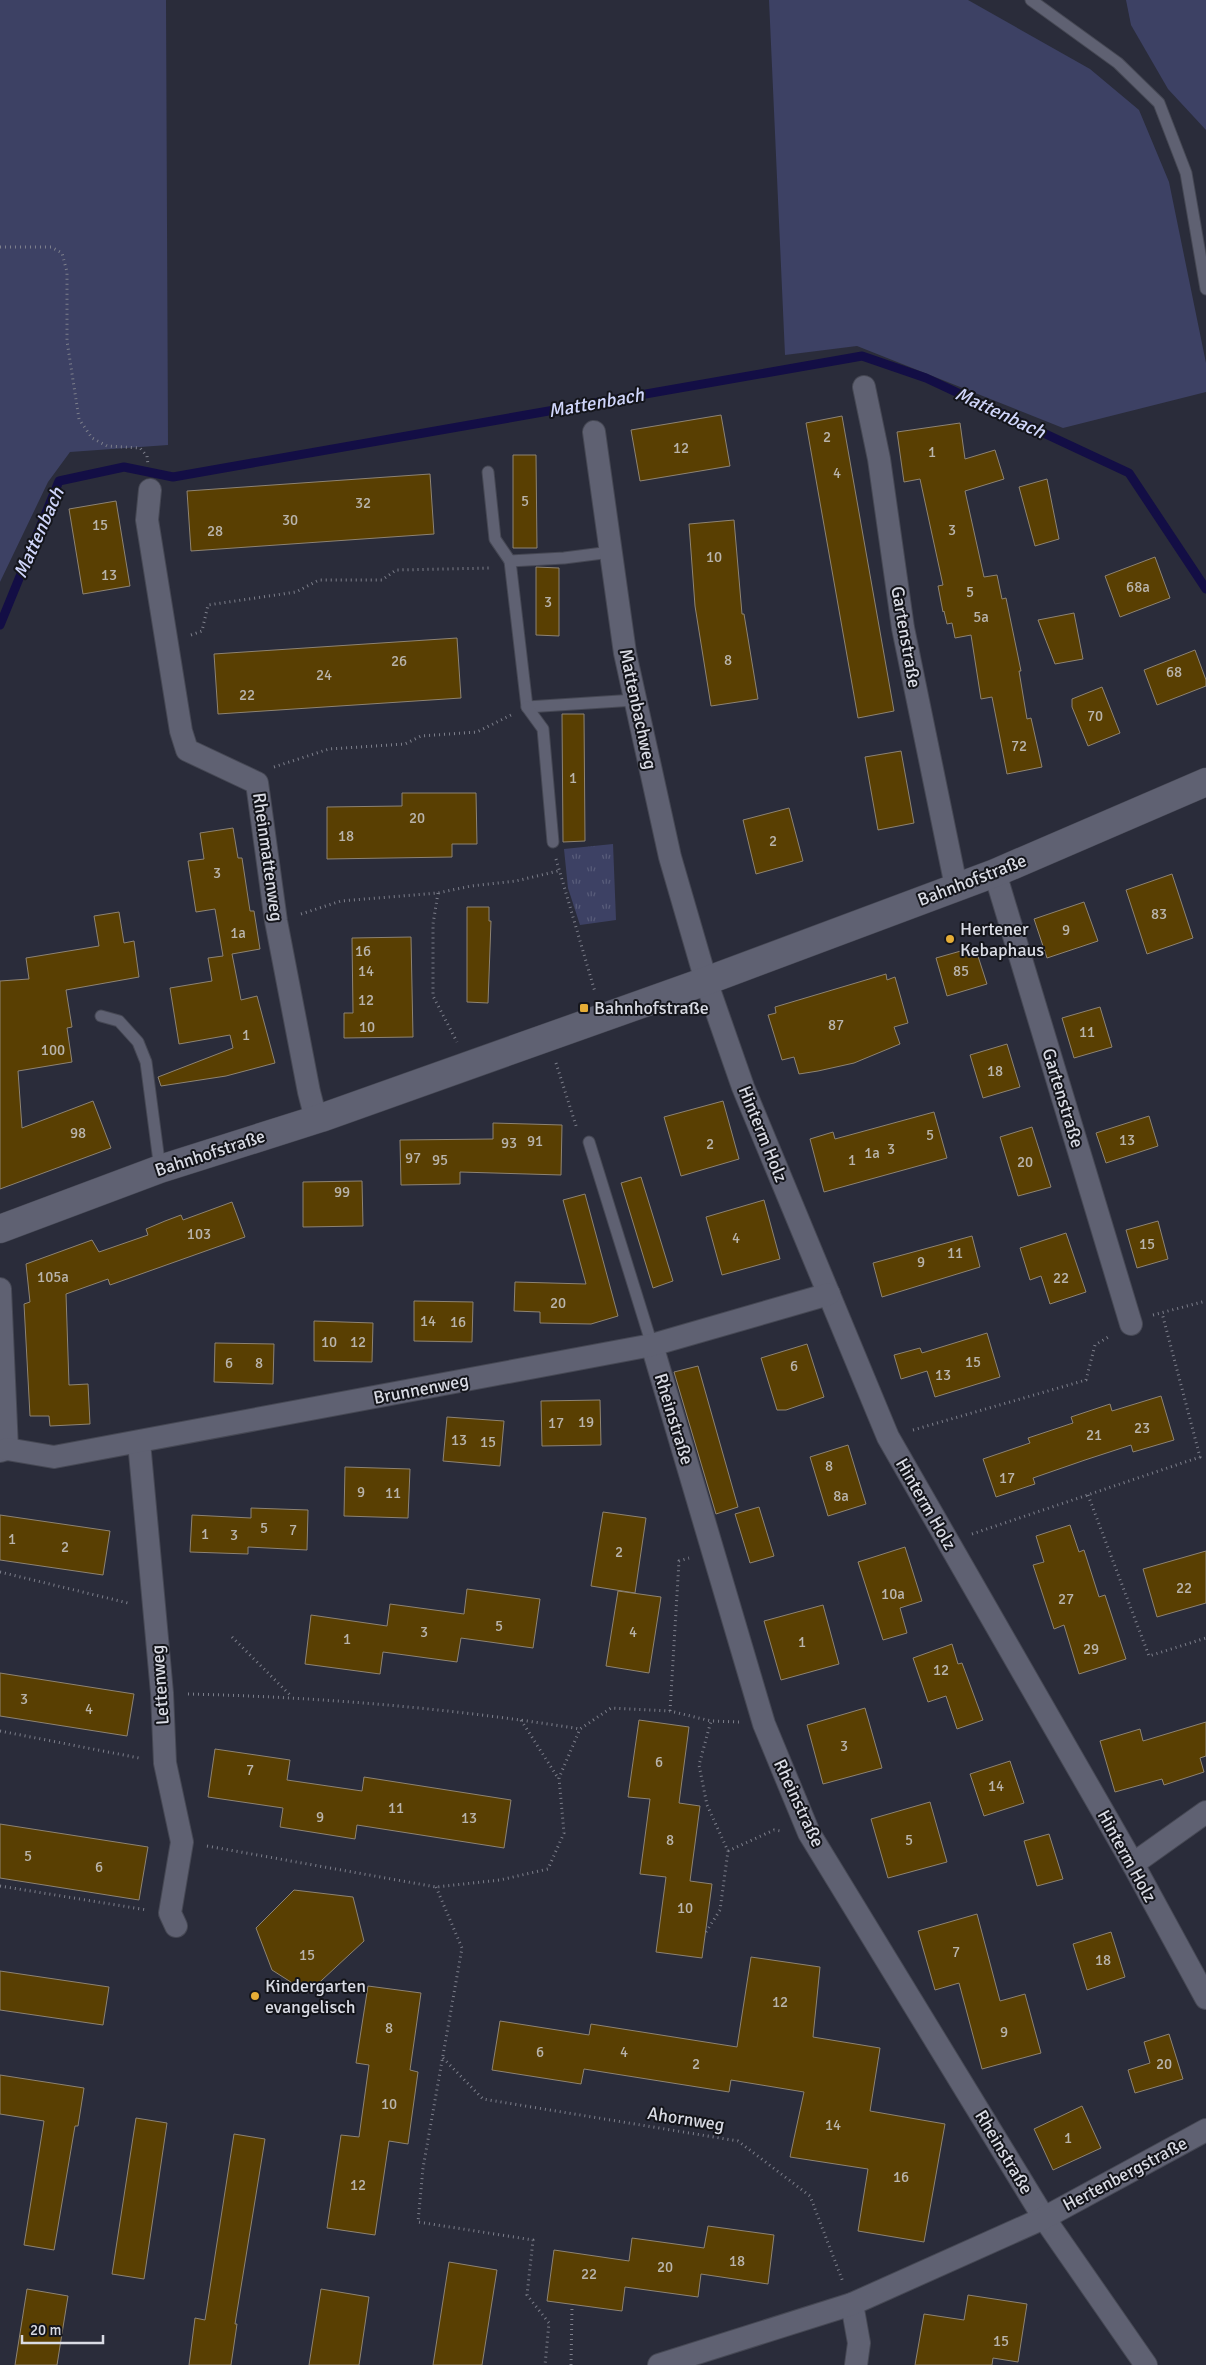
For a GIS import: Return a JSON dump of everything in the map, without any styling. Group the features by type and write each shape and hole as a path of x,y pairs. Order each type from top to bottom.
{"street":[{"name":"Gartenstraße","path":"864,387 879,459 902,628 956,886"},
{"name":"Mattenbachweg","path":"594,432 625,653 670,857 706,982"},
{"name":"Rheinmattenweg","path":"150,490 147,520 181,731 187,750 257,783 276,921 316,1119"},
{"name":"Bahnhofstraße","path":"0,1229 160,1169 316,1119 706,982 956,886 995,873 1206,782"},
{"name":"Gartenstraße","path":"995,873 1131,1324"},
{"name":"Hinterm Holz","path":"706,982 743,1087 888,1437 1133,1864 1206,1998"},
{"path":"0,1289 4,1450"},
{"name":"Brunnenweg","path":"4,1450 54,1457 139,1442 652,1345 830,1294"},
{"name":"Rheinstraße","path":"652,1345 764,1724 809,1832 1044,2218 1146,2365"},
{"name":"Lettenweg","path":"139,1442 162,1693 165,1763 182,1842 173,1920"},
{"path":"1133,1864 1206,1812"},
{"name":"Hertenbergstraße","path":"1044,2218 1206,2130"},
{"path":"659,2365 852,2304 1044,2218"},
{"path":"852,2304 859,2343 856,2365"}],"lane":[{"path":"1031,0 1118,63 1159,103 1186,172 1206,289"},
{"path":"488,472 495,539 510,564 527,707 543,729 552,842"},
{"path":"510,564 611,552"},
{"path":"527,707 636,700"},
{"path":"101,1016 119,1021 138,1042 146,1062 160,1169"},
{"path":"589,1142 652,1345"}],"path":[{"path":"0,247 51,247 62,252 67,272 67,341 78,419 92,438 107,446 140,448 147,456"},
{"path":"167,644 202,631 208,605 296,592 319,580 382,580 396,570 510,564"},
{"path":"257,783 277,764 329,750 406,744 421,736 476,732 527,707"},
{"path":"552,842 558,871 603,1017"},
{"path":"276,921 341,901 438,893 471,886 516,881 558,871"},
{"path":"438,893 433,924 433,996 470,1064"},
{"path":"550,1036 556,1063 582,1144 589,1142"},
{"path":"888,1437 1086,1380 1095,1345 1139,1319 1206,1301"},
{"path":"948,1542 1200,1457 1162,1313"},
{"path":"1088,1495 1149,1656 1206,1638"},
{"path":"670,1711 679,1562 713,1551"},
{"path":"0,1572 155,1609"},
{"path":"232,1637 291,1696"},
{"path":"162,1693 291,1696 521,1719 580,1729"},
{"path":"559,1778 580,1729 611,1708 670,1711 711,1720 764,1724"},
{"path":"182,1842 436,1887 500,1880 548,1868 564,1833 559,1778 521,1719"},
{"path":"706,1932 720,1910 728,1851 707,1805 700,1765 711,1720"},
{"path":"0,1731 165,1763"},
{"path":"728,1851 774,1830 809,1832"},
{"path":"0,1886 173,1920"},
{"path":"436,1887 462,1948 423,2168 418,2222 533,2240 527,2295 549,2323 545,2365"},
{"name":"Ahornweg","path":"442,2058 484,2099 738,2141 810,2196 852,2304"},
{"path":"570,2365 572,2306"}],"green space":[{"path":"0,0 166,0 168,445 70,452 48,482 0,582"},
{"path":"769,0 968,0 1090,69 1139,110 1169,182 1206,363 1206,392 1063,428 857,346 785,355"},
{"path":"1126,0 1206,0 1206,130 1168,89 1131,25"},
{"path":"613,844 616,920 580,925 568,888 564,849"}],"building":[{"path":"721,415 730,466 640,481 631,430"},
{"path":"842,416 894,711 858,718 806,423"},
{"path":"960,423 965,459 995,450 1004,479 965,491 984,577 997,575 1002,599 1006,598 1021,671 1019,671 1027,719 1031,718 1042,767 1007,774 992,697 981,699 971,635 955,638 952,623 947,624 943,612 938,586 943,585 920,479 904,482 897,432"},
{"path":"513,455 536,455 537,548 513,548"},
{"path":"430,474 434,534 191,551 187,491"},
{"path":"1047,479 1059,539 1035,546 1019,487"},
{"path":"116,501 130,586 83,594 69,509"},
{"path":"734,520 742,614 744,614 758,699 711,706 695,606 689,524"},
{"path":"1155,557 1170,598 1120,617 1105,576"},
{"path":"536,567 559,568 559,636 536,635"},
{"path":"1074,613 1083,659 1055,664 1038,620"},
{"path":"457,638 461,698 218,714 214,654"},
{"path":"1195,650 1206,680 1206,686 1157,705 1144,670"},
{"path":"1102,687 1120,733 1088,746 1072,707 1072,699"},
{"path":"562,714 584,714 585,841 563,842"},
{"path":"901,751 914,823 878,830 865,757"},
{"path":"402,793 476,793 477,844 452,844 452,857 327,859 327,807 402,806"},
{"path":"789,808 803,861 756,874 743,820"},
{"path":"233,828 238,858 242,858 250,911 254,911 260,949 232,954 241,1000 257,996 275,1063 226,1076 161,1086 158,1077 233,1048 230,1035 179,1044 170,988 212,981 208,958 223,956 215,909 196,912 188,861 204,859 200,833"},
{"path":"1172,874 1193,938 1147,954 1126,890"},
{"path":"1084,902 1098,941 1047,958 1034,919"},
{"path":"467,907 489,907 489,921 491,921 488,1003 467,1002"},
{"path":"119,912 124,943 134,941 139,977 66,990 72,1027 67,1028 72,1062 18,1071 22,1128 93,1101 111,1148 0,1189 0,981 29,979 26,958 99,946 94,916"},
{"path":"411,937 413,1037 344,1038 344,1013 353,1013 352,938"},
{"path":"975,947 987,984 947,996 936,958"},
{"path":"886,974 887,980 895,977 908,1023 894,1027 900,1044 854,1063 799,1074 794,1057 782,1060 768,1015 776,1013 775,1007"},
{"path":"1100,1007 1112,1047 1074,1058 1062,1018"},
{"path":"1007,1044 1020,1087 983,1098 970,1055"},
{"path":"723,1101 739,1159 681,1176 664,1117"},
{"path":"934,1112 947,1158 824,1192 810,1139 833,1132 835,1139"},
{"path":"1149,1116 1158,1146 1106,1163 1096,1133"},
{"path":"493,1123 562,1125 561,1175 460,1172 460,1184 401,1185 400,1140 493,1139"},
{"path":"1032,1127 1051,1187 1018,1196 1000,1137"},
{"path":"641,1177 673,1281 653,1288 621,1183"},
{"path":"362,1181 363,1226 303,1227 303,1182"},
{"path":"585,1194 618,1316 591,1324 540,1323 540,1312 514,1311 515,1282 586,1284 563,1200"},
{"path":"764,1200 780,1259 722,1275 706,1217"},
{"path":"232,1202 245,1237 110,1285 108,1279 66,1294 69,1385 88,1384 90,1424 50,1426 49,1416 30,1416 24,1304 30,1302 26,1264 92,1240 99,1252 148,1235 146,1229 165,1221 181,1215 183,1220"},
{"path":"1158,1221 1168,1259 1137,1268 1126,1230"},
{"path":"1066,1233 1086,1292 1050,1304 1041,1276 1030,1280 1020,1248"},
{"path":"972,1236 980,1267 882,1297 873,1263"},
{"path":"414,1301 473,1302 472,1342 414,1341"},
{"path":"314,1321 373,1323 372,1362 314,1361"},
{"path":"987,1333 1000,1377 935,1397 927,1371 901,1379 894,1355 920,1348 922,1353"},
{"path":"215,1343 274,1344 273,1384 214,1382"},
{"path":"807,1344 824,1397 786,1410 777,1410 761,1358"},
{"path":"698,1366 738,1507 716,1514 674,1372"},
{"path":"1161,1396 1174,1440 1133,1452 1131,1445 1033,1478 1035,1484 996,1497 983,1459 1030,1443 1028,1438 1073,1423 1071,1417 1110,1404 1112,1411"},
{"path":"600,1400 601,1445 542,1446 541,1401"},
{"path":"447,1417 504,1421 500,1466 443,1461"},
{"path":"848,1445 866,1504 828,1516 810,1457"},
{"path":"345,1467 410,1469 408,1518 344,1516"},
{"path":"759,1507 774,1556 750,1563 735,1514"},
{"path":"251,1508 308,1510 307,1550 248,1547 248,1554 190,1552 192,1515 251,1518"},
{"path":"603,1512 646,1518 635,1593 591,1586"},
{"path":"0,1515 110,1531 103,1575 0,1560"},
{"path":"1070,1525 1079,1552 1084,1550 1099,1597 1105,1595 1126,1659 1079,1674 1064,1625 1054,1629 1033,1565 1044,1562 1036,1536"},
{"path":"905,1547 922,1601 900,1608 907,1633 883,1640 858,1562"},
{"path":"1206,1551 1206,1603 1157,1617 1143,1569"},
{"path":"467,1589 540,1599 533,1648 461,1638 457,1662 383,1652 380,1674 305,1664 311,1615 387,1626 390,1604 464,1614"},
{"path":"618,1591 661,1597 649,1673 606,1666"},
{"path":"823,1605 839,1664 781,1680 764,1621"},
{"path":"952,1644 958,1664 962,1663 983,1720 957,1729 946,1696 928,1702 913,1658"},
{"path":"0,1673 134,1694 127,1736 0,1716"},
{"path":"865,1708 882,1768 823,1784 807,1725"},
{"path":"639,1720 689,1727 679,1803 700,1806 690,1881 712,1884 702,1958 656,1952 666,1877 640,1874 650,1799 628,1797"},
{"path":"1206,1722 1206,1756 1200,1758 1204,1772 1164,1785 1162,1779 1115,1792 1100,1741 1140,1729 1143,1741"},
{"path":"215,1749 290,1760 287,1780 362,1791 364,1777 511,1800 504,1848 357,1825 355,1839 280,1827 283,1808 208,1797"},
{"path":"1010,1761 1024,1803 984,1816 970,1774"},
{"path":"930,1802 947,1862 888,1878 871,1819"},
{"path":"0,1824 148,1847 139,1900 0,1878"},
{"path":"1049,1834 1063,1879 1037,1886 1024,1841"},
{"path":"294,1890 353,1897 364,1941 308,1993 272,1970 256,1928"},
{"path":"977,1914 1000,2001 1025,1994 1041,2053 982,2069 959,1983 935,1990 918,1931"},
{"path":"1111,1932 1125,1977 1087,1990 1073,1944"},
{"path":"751,1957 820,1967 813,2037 880,2048 870,2111 945,2124 924,2242 858,2231 868,2169 790,2157 804,2092 731,2080 729,2092 584,2069 581,2084 492,2070 500,2021 589,2035 591,2024 737,2047"},
{"path":"0,1971 109,1987 103,2025 0,2010"},
{"path":"368,1986 421,1993 410,2070 418,2072 408,2144 389,2141 375,2235 327,2228 341,2135 359,2137 369,2065 356,2063"},
{"path":"1169,2034 1183,2079 1135,2093 1128,2070 1150,2063 1144,2042"},
{"path":"0,2075 84,2088 78,2126 75,2126 54,2250 24,2245 44,2121 0,2114"},
{"path":"1082,2106 1101,2148 1053,2170 1034,2129"},
{"path":"136,2118 167,2123 144,2279 112,2274"},
{"path":"234,2134 265,2139 235,2324 237,2324 231,2365 189,2365 195,2318 205,2320"},
{"path":"708,2226 774,2235 768,2284 701,2274 698,2297 625,2287 622,2311 547,2301 554,2250 629,2261 632,2238 704,2248"},
{"path":"449,2262 497,2270 482,2365 433,2365"},
{"path":"27,2289 68,2296 57,2365 15,2365"},
{"path":"321,2289 369,2297 359,2365 309,2365"},
{"path":"968,2295 1027,2304 1018,2362 993,2358 992,2365 915,2365 924,2314 964,2320"}],"waterway":[{"name":"Mattenbach","path":"0,625 59,481 124,467 173,477 862,356 926,378 1129,473 1206,589"}],"place":[{"name":"Hertener Kebaphaus","path":"950,939"},
{"name":"Bahnhofstraße","path":"584,1008"},
{"name":"Kindergarten evangelisch","path":"255,1996"}]}
